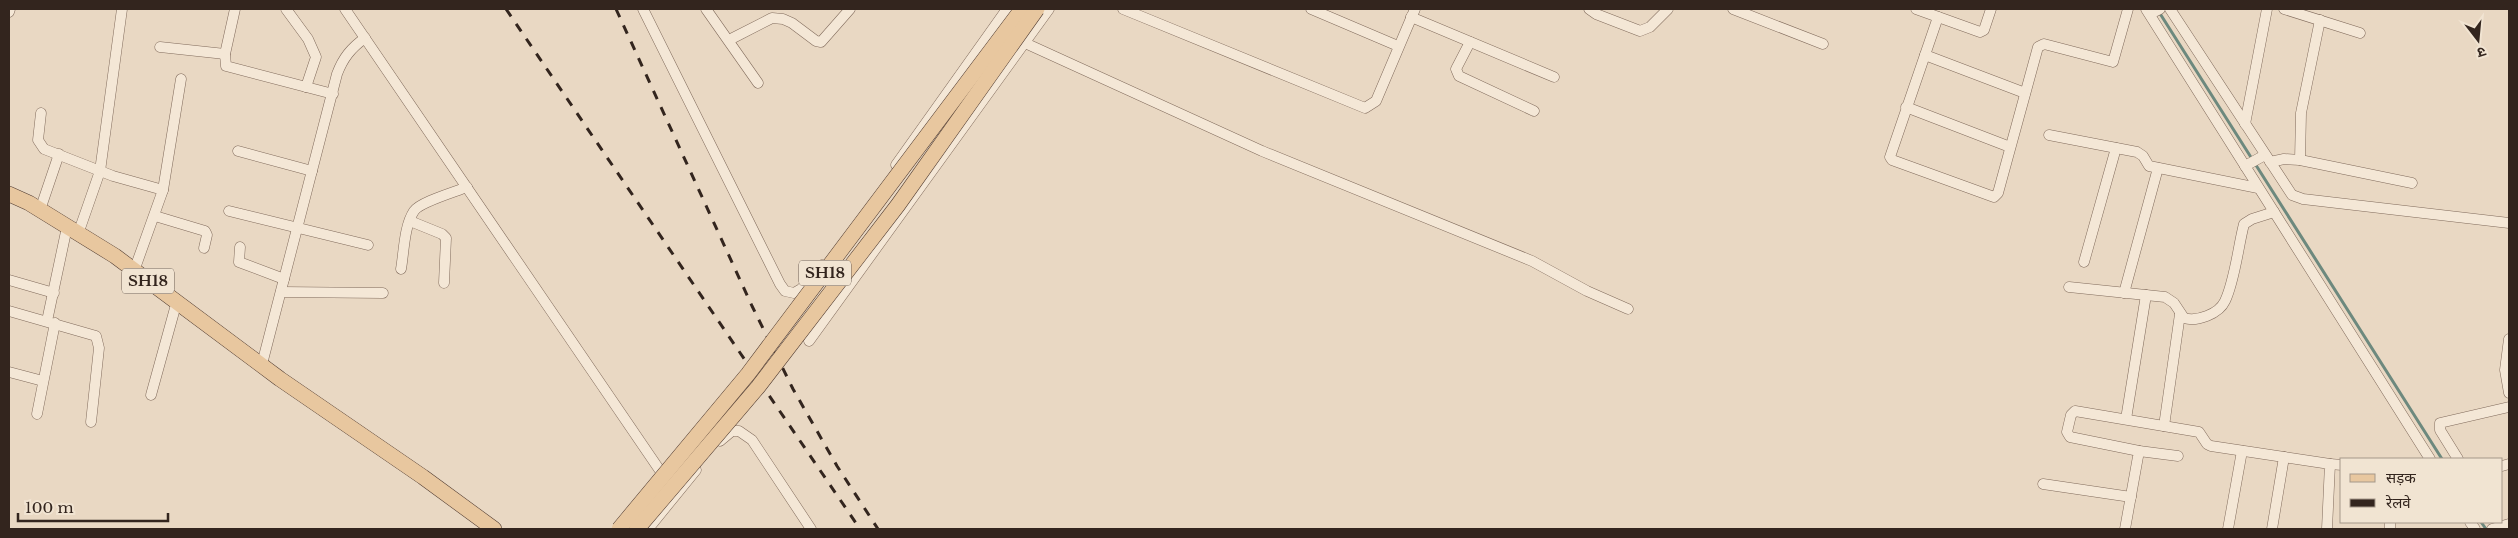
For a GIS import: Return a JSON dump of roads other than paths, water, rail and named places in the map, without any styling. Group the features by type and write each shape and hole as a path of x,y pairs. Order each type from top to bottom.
{"main road":[{"name":"SH18","path":"619,529 748,374 1022,9"},
{"name":"SH18","path":"637,529 758,387 892,213 1037,9"},
{"name":"SH18","path":"9,194 73,230 134,271 494,529"}],"street":[{"path":"37,414 54,293 73,230 100,171 122,9"},
{"path":"235,9 224,62 229,68 332,94"},
{"path":"286,9 308,39 316,57 306,87"},
{"path":"345,9 663,475"},
{"path":"643,9 780,284 785,291 794,293 801,288 834,250 1007,9"},
{"path":"706,9 758,83"},
{"path":"778,9 783,19"},
{"path":"729,40 758,23 772,18 783,19 820,42 850,9"},
{"path":"809,341 1049,9"},
{"path":"1123,9 1365,108 1376,101 1413,13 1470,42 1554,77"},
{"path":"1311,9 1398,46"},
{"path":"1589,9 1596,14 1640,31 1650,27 1668,9"},
{"path":"1733,9 1824,44"},
{"path":"1916,9 1980,32 1984,30 1991,9"},
{"path":"1938,17 1890,154 1892,160 1994,197 1998,193 2038,47 2042,44 2114,61 2128,9"},
{"path":"2170,9 2245,124 2258,161 2258,188 2429,458"},
{"path":"2245,124 2267,9"},
{"path":"2284,9 2360,33"},
{"path":"2153,11 2258,161 2297,197 2509,223"},
{"path":"2300,160 2301,113 2320,20"},
{"path":"262,364 332,94 343,60 352,47 365,38"},
{"path":"1470,42 1456,69 1458,76 1534,111"},
{"path":"1025,43 1262,151 1532,261 1587,291 1628,309"},
{"path":"160,47 225,54"},
{"path":"1925,55 2026,93"},
{"path":"134,271 163,190 181,78"},
{"path":"1906,107 2010,147"},
{"path":"41,113 38,140 44,148 100,171 163,190"},
{"path":"2049,135 2141,153 2147,164 2158,168 2258,188"},
{"path":"2084,262 2116,148"},
{"path":"238,152 312,171"},
{"path":"40,210 59,154"},
{"path":"2258,161 2284,158 2300,160 2412,183"},
{"path":"2124,293 2158,168"},
{"path":"401,269 410,221 414,210 421,205 467,187"},
{"path":"229,211 298,226 368,245"},
{"path":"2069,288 2146,295 2171,300 2180,314 2190,320 2198,319 2220,308 2225,302 2244,224 2252,219 2274,212"},
{"path":"155,216 205,231 207,235 204,248"},
{"path":"410,221 442,234 446,238 444,283"},
{"path":"240,247 240,262 284,279"},
{"path":"9,280 54,293"},
{"path":"280,292 383,293"},
{"path":"2126,419 2146,295"},
{"path":"151,395 177,301"},
{"path":"9,310 96,336 99,343 91,422"},
{"path":"2164,426 2180,314"},
{"path":"2509,339 2505,370 2509,393"},
{"path":"9,372 43,381"},
{"path":"2457,458 2440,430 2440,423 2509,407"},
{"path":"2178,456 2139,451 2070,437 2067,432 2071,415 2075,412 2199,432 2209,445 2340,465"},
{"path":"648,529 725,435 732,431 739,431 752,440 810,529"},
{"path":"2125,529 2139,451"},
{"path":"2228,529 2242,451"},
{"path":"2272,529 2284,457"},
{"path":"2327,529 2330,464"},
{"path":"2043,484 2131,497"}],"waterway":[{"path":"2159,12 2441,458"},
{"path":"2482,523 2486,529"}],"railway":[{"path":"506,9 860,529"},
{"path":"616,9 752,306 793,389 837,466 878,529"}]}
